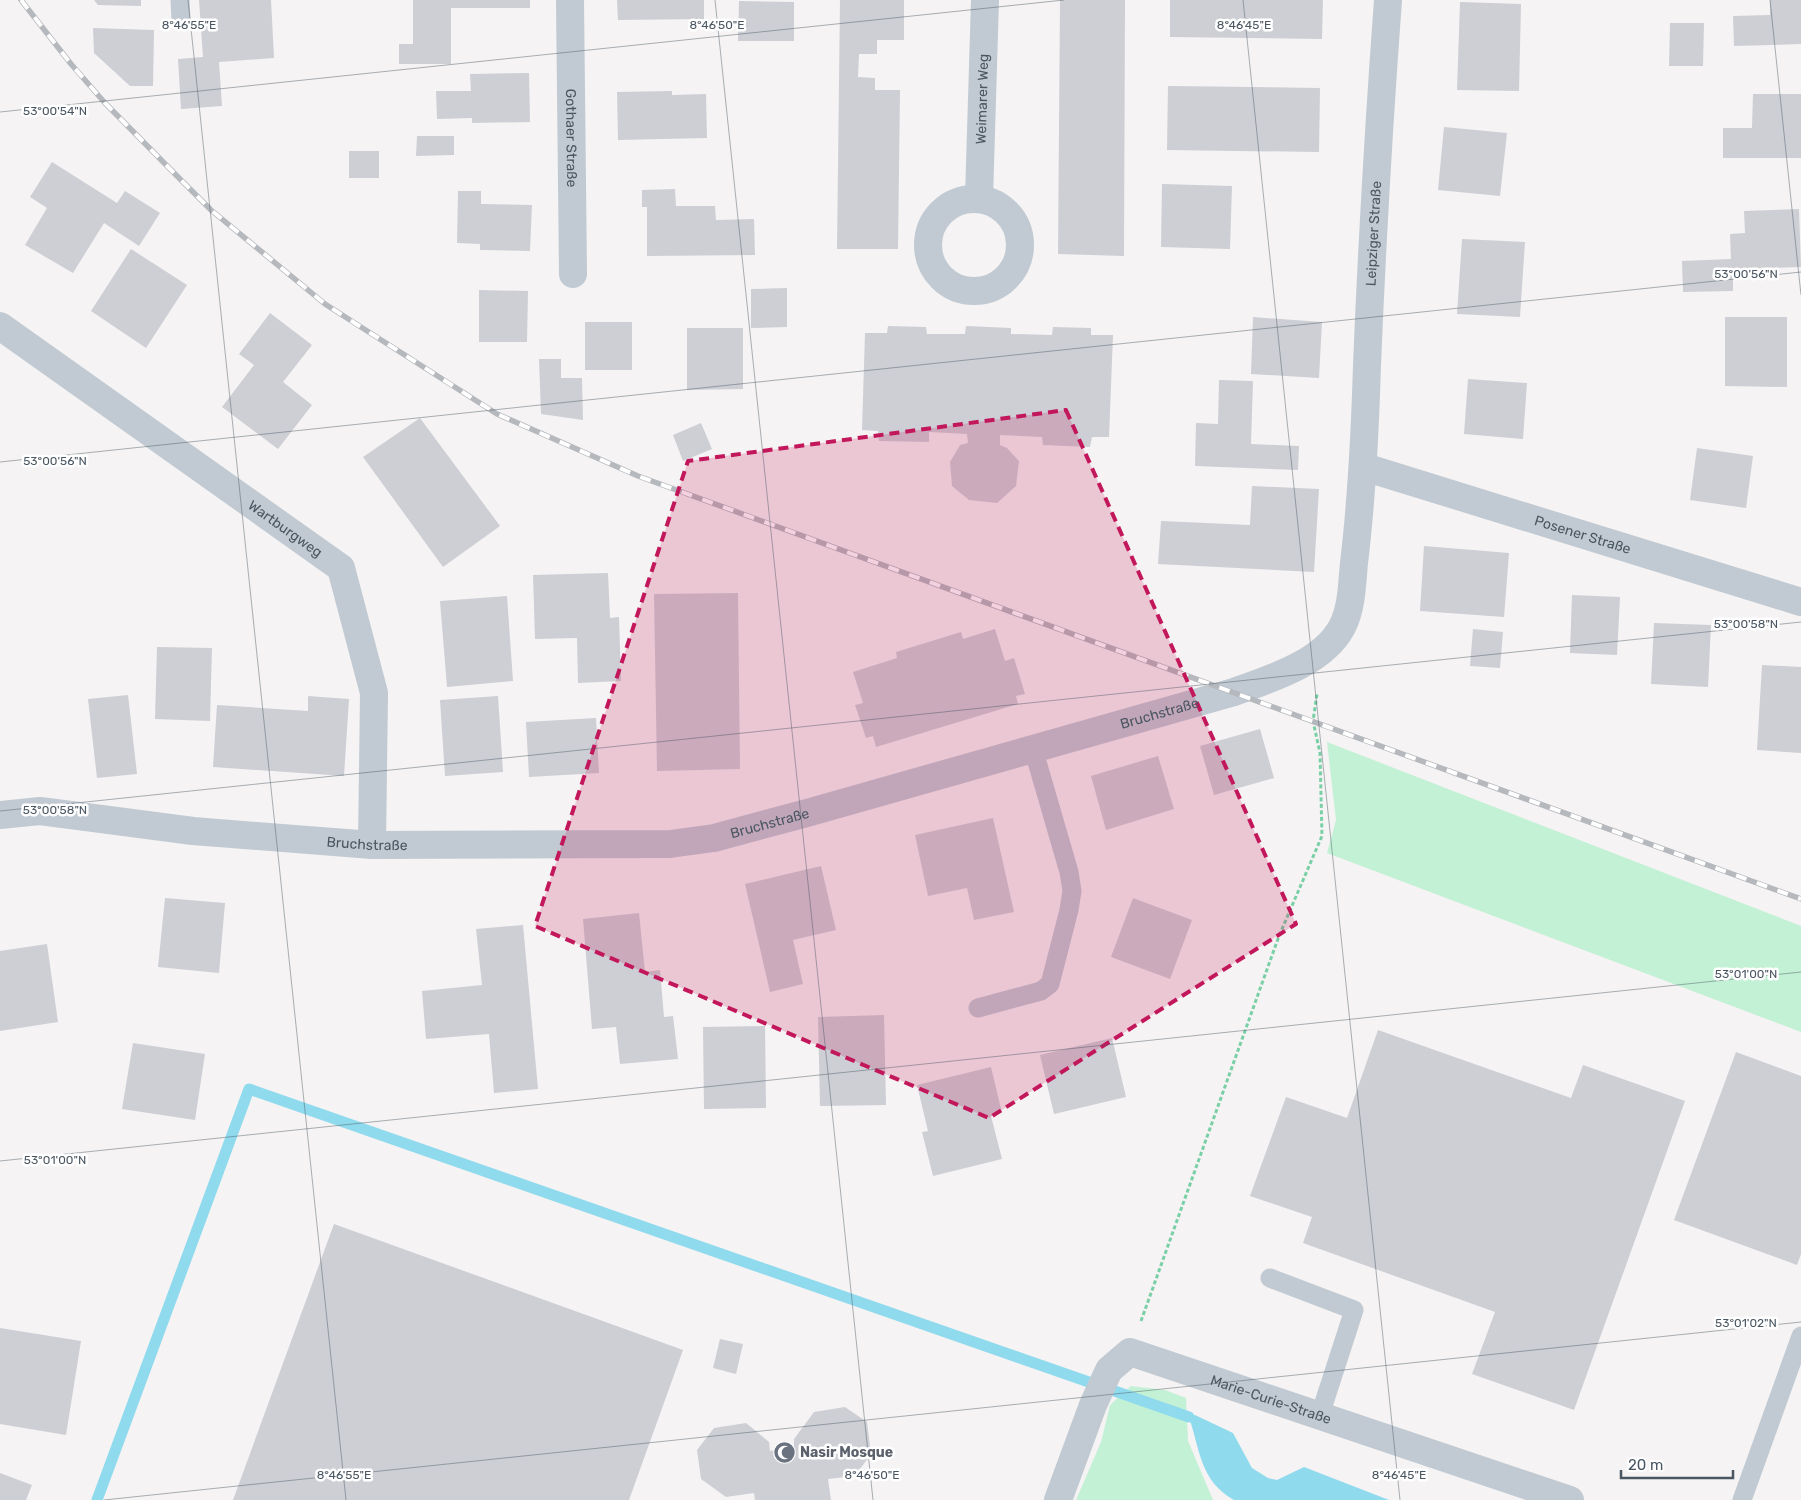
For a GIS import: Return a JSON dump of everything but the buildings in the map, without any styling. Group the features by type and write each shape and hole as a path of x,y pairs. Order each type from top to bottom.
{"street":[{"name":"Gothaer Straße","path":"570,0 573,274"},
{"name":"Weimarer Weg","path":"979,198 985,0"},
{"name":"Leipziger Straße","path":"1364,467 1378,136 1388,0"},
{"name":"Wartburgweg","path":"0,326 341,568 374,693 372,845"},
{"name":"Posener Straße","path":"1364,467 1801,602"},
{"name":"Bruchstraße","path":"0,815 40,811 193,831 372,845 624,845 670,844 714,838 1234,692 1275,677 1311,659 1329,644 1342,627 1347,612 1364,467"},
{"path":"1058,1500 1093,1405 1109,1370 1130,1352"},
{"name":"Marie-Curie-Straße","path":"1130,1352 1570,1500"}],"lane":[{"path":"180,0 181,20"},
{"path":"978,1008 1041,991 1050,984 1069,910 1072,891 1069,872 1033,748"},
{"path":"1270,1278 1354,1310 1320,1416"},
{"path":"1742,1500 1801,1336"}],"path":[{"path":"1130,1352 1279,936 1322,836 1320,752 1312,721 1318,687 1311,659"}],"highlighted area":[{"path":"1066,410 1296,924 989,1118 535,926 688,461"}],"green space":[{"path":"1327,742 1801,926 1801,1032 1327,853 1336,820"},
{"path":"1131,1386 1165,1390 1186,1398 1188,1441 1213,1500 1076,1500 1101,1442 1110,1405"}],"water":[{"path":"1195,1415 1233,1433 1252,1468 1268,1478 1277,1480 1304,1467 1389,1500 1234,1500 1214,1484 1203,1464 1189,1417"}],"waterway":[{"path":"97,1500 249,1089 1189,1417"}],"railway":[{"path":"21,0 71,64 105,103 211,210 325,304 497,414 638,476 1801,899"}],"place":[{"name":"Nasir Mosque","path":"784,1452"}]}
